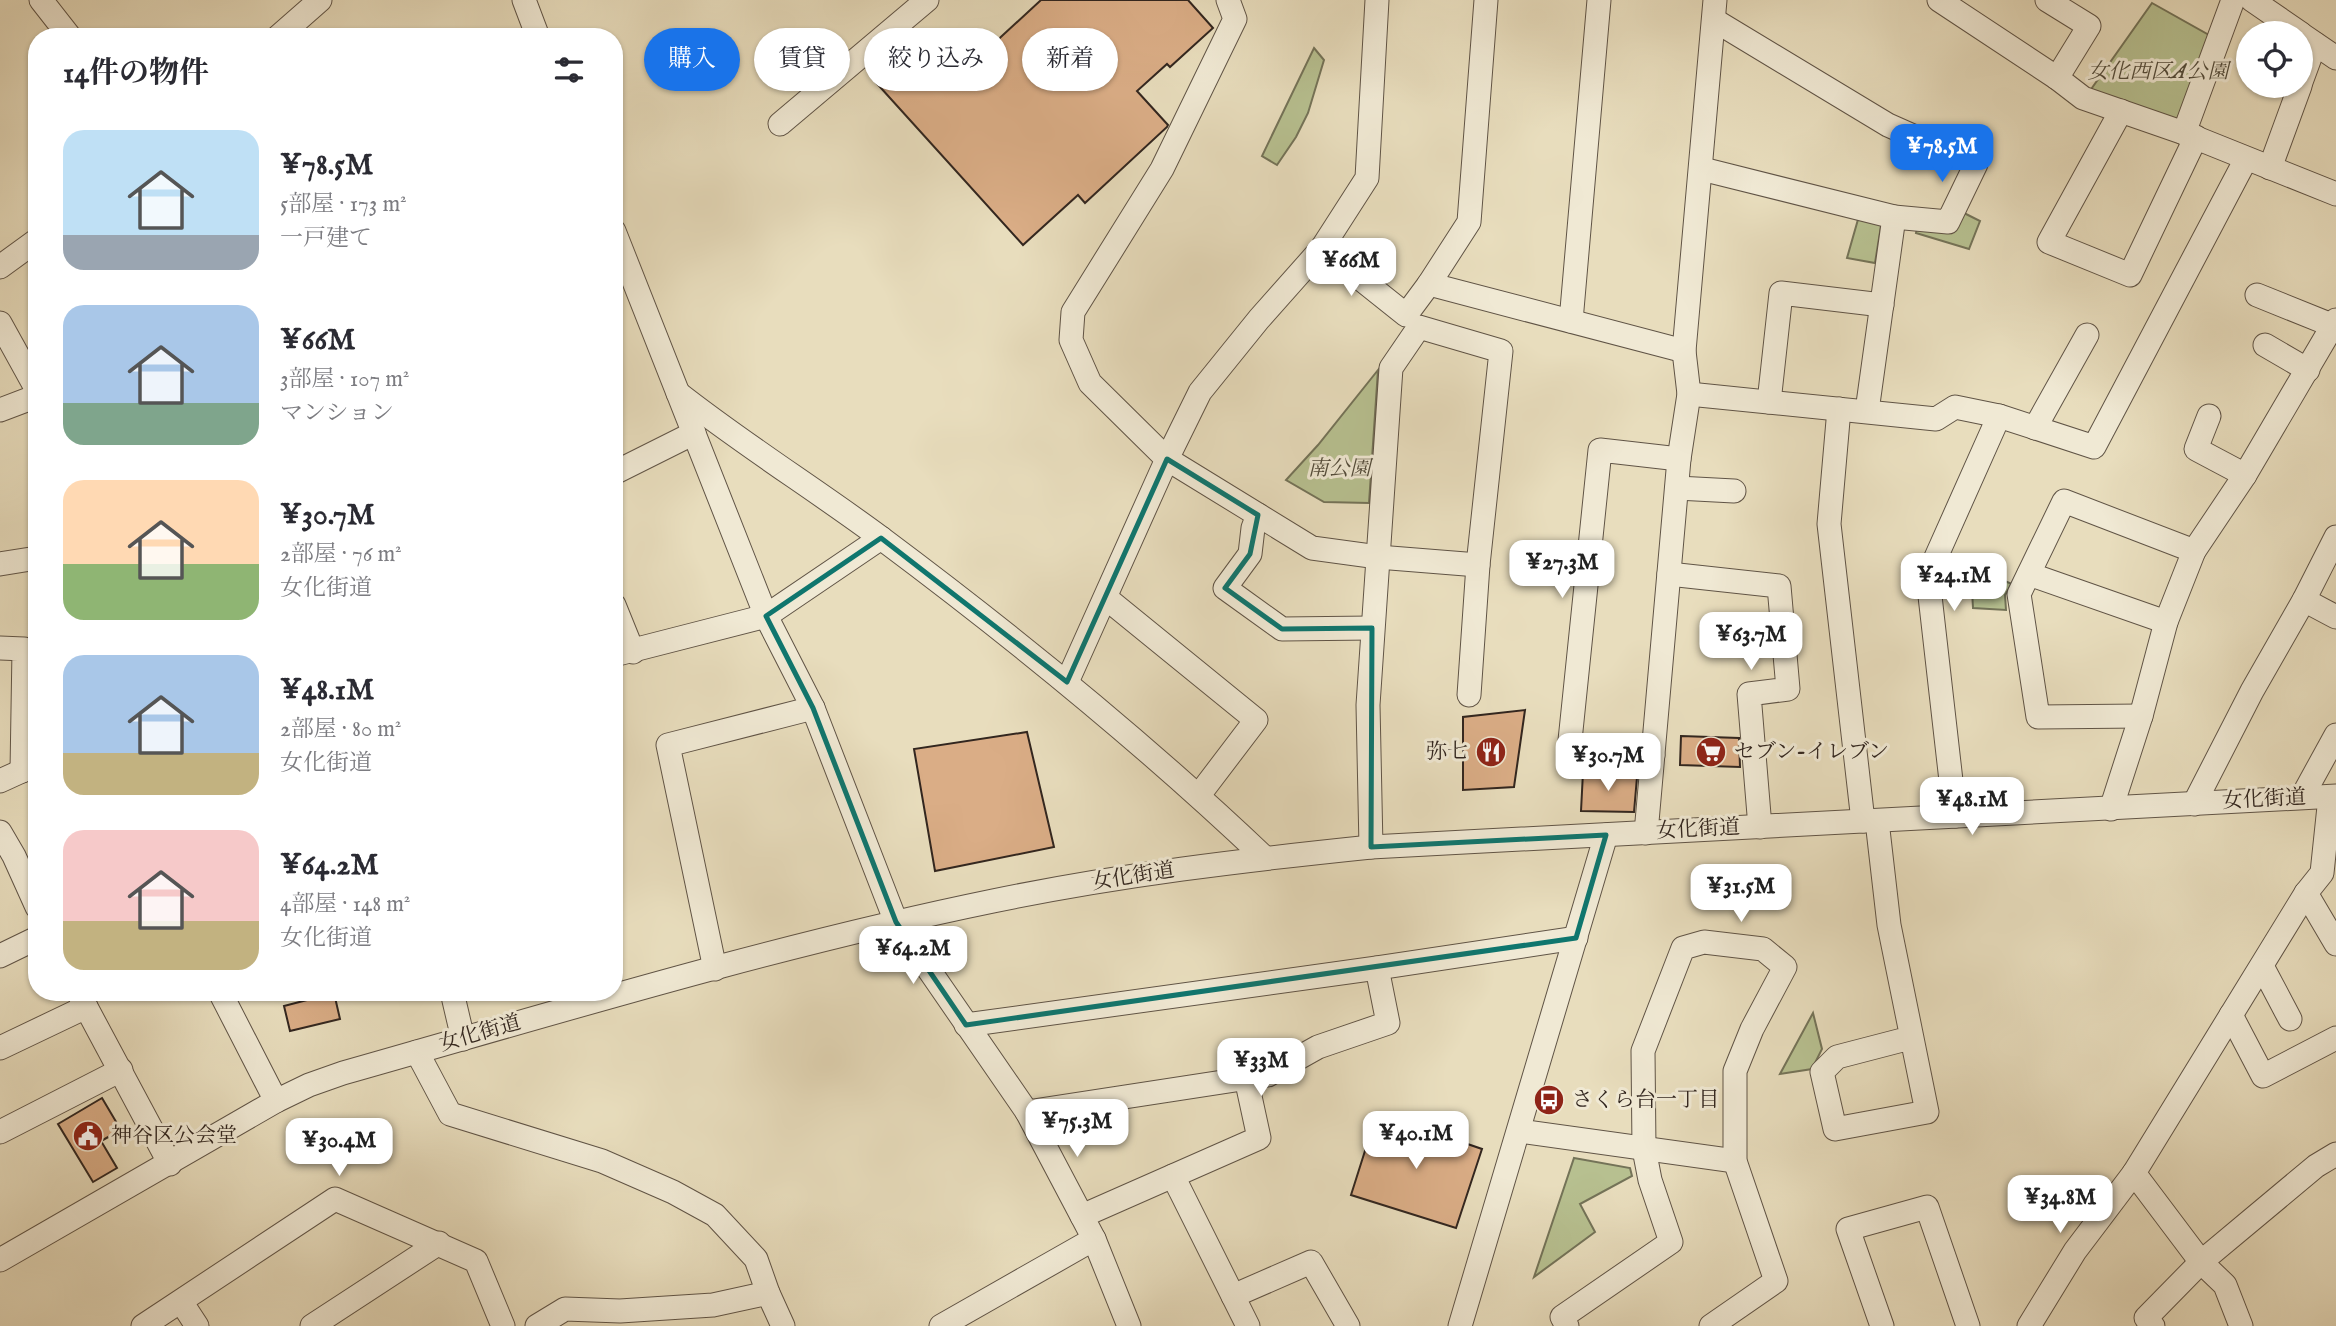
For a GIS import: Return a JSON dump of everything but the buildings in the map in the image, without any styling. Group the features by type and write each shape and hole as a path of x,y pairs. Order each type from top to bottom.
{"street":[{"path":"41,0 63,28"},
{"path":"524,0 535,28"},
{"path":"780,124 927,0"},
{"path":"1228,0 1236,19 1168,156 1073,312 1071,340 1090,383 1167,459 1312,548 1378,557 1478,565"},
{"path":"1067,682 1200,392 1259,319 1322,248 1367,178 1376,10 1358,0"},
{"path":"1322,248 1406,315 1429,284 1469,222 1486,0"},
{"path":"1571,321 1599,0"},
{"path":"1939,0 2083,98 2190,135 2336,194"},
{"path":"2047,0 2089,26 2057,78"},
{"path":"2121,111 2049,242 2130,275 2190,135 2233,0"},
{"path":"2252,0 2283,21"},
{"path":"287,28 312,2"},
{"path":"1646,834 1679,459 1689,394 1684,351 1715,10 1888,125 1976,164 1948,222 1894,217 1702,169"},
{"path":"2313,42 2336,58"},
{"path":"2270,168 2296,98"},
{"path":"1689,394 1936,419 1955,407 2000,416 2094,447 2246,159"},
{"path":"1867,411 1894,217"},
{"path":"0,267 28,247"},
{"path":"623,254 766,617 813,708 896,922 1027,1112 1094,1239 1129,1326"},
{"path":"1429,284 1684,351"},
{"path":"1769,402 1781,293 1882,305"},
{"path":"2111,809 2141,716 2166,622 2194,551 2245,475 2335,323 2257,295"},
{"path":"0,323 28,374"},
{"path":"1371,848 1368,705 1391,368 1419,327 1501,351 1478,565 1469,695"},
{"path":"2035,428 2087,335"},
{"path":"2265,345 2308,370"},
{"path":"678,393 881,538 1067,682 1199,795 1265,858"},
{"path":"0,411 28,400"},
{"path":"1839,409 1829,524 1870,821 1910,1038 1927,1112 1835,1129 1822,1072 1837,1057 1910,1038"},
{"path":"1955,816 1930,596 1933,564 2000,416"},
{"path":"2209,416 2196,449 2245,475"},
{"path":"623,468 694,433"},
{"path":"1653,755 1569,750 1600,450 1679,459"},
{"path":"1677,488 1734,491"},
{"path":"2141,716 2038,717 2019,594 2064,501 2194,551"},
{"path":"1258,515 1253,528 1250,554 1225,588 1282,629 1372,628"},
{"path":"2194,804 2336,537"},
{"path":"623,653 766,617 881,538"},
{"path":"0,564 28,559"},
{"path":"1669,574 1779,586 1788,689 1749,694 1760,827"},
{"path":"2029,574 2166,622"},
{"path":"1106,598 1256,720 1199,795"},
{"path":"2304,600 2336,617"},
{"path":"0,648 24,649 28,744"},
{"path":"715,969 668,745 813,708"},
{"path":"2302,797 2336,735"},
{"path":"0,781 28,768"},
{"path":"2029,1326 2075,1251 2134,1173 2306,893 2322,873 2333,796"},
{"name":"女化街道","path":"623,990 896,922 995,901 1113,880 1265,858 1371,848 2333,796"},
{"path":"0,832 7,859 28,893"},
{"path":"1460,1326 1606,835"},
{"path":"2306,893 2336,944"},
{"path":"966,1025 1576,938"},
{"path":"0,956 28,942"},
{"path":"1567,1326 1562,1317 1671,1242 1650,1180 1643,1149 1643,1051 1683,948 1704,942 1763,949 1785,967 1752,1029 1735,1071 1735,1161 1776,1281 1711,1326"},
{"path":"2262,966 2290,1019"},
{"path":"1027,1112 1268,1076 1318,1047 1388,1024 1377,968"},
{"path":"0,1048 80,1001"},
{"path":"83,1001 170,1164"},
{"path":"225,1001 276,1101"},
{"path":"454,1001 463,1039"},
{"name":"女化街道","path":"0,1260 276,1101 309,1085 580,1001"},
{"path":"2231,1015 2263,1076 2336,1038"},
{"path":"417,1052 450,1114 602,1161 673,1192 715,1215 756,1259 783,1326"},
{"path":"0,1132 121,1070"},
{"path":"1082,1216 1259,1139 1246,1078"},
{"path":"1519,1131 1735,1161"},
{"path":"2153,1326 2146,1318 2201,1262 2316,1166 2336,1154"},
{"path":"2134,1173 2201,1262 2225,1285 2241,1326"},
{"path":"1174,1176 1248,1326"},
{"path":"144,1326 335,1199 476,1261 503,1326"},
{"path":"1882,1326 1848,1229 1927,1207 1968,1326"},
{"path":"942,1326 1094,1239"},
{"path":"312,1326 439,1243"},
{"path":"1233,1296 1311,1262 1348,1326"},
{"path":"537,1326 565,1309 620,1318 713,1305 768,1293"},
{"path":"182,1303 197,1326"}],"highlighted area":[{"path":"1167,459 1258,515 1250,554 1225,588 1282,629 1372,628 1371,847 1606,835 1576,938 966,1025 896,922 813,708 766,616 881,538 1067,682"}],"green space":[{"name":"女化西区A公園","path":"2152,3 2216,39 2185,129 2087,95"},
{"path":"1314,48 1324,60 1308,113 1277,165 1262,156"},
{"path":"1962,212 1980,221 1969,249 1916,233 1917,228"},
{"path":"1859,216 1876,220 1881,226 1875,263 1847,258"},
{"name":"南公園","path":"1378,370 1369,503 1324,502 1286,480 1318,445"},
{"path":"1944,556 2012,584 2005,595 2006,610 1973,608 1972,590 1936,581"},
{"path":"1813,1013 1822,1049 1812,1069 1780,1074"},
{"path":"1574,1158 1630,1168 1632,1176 1580,1204 1595,1232 1534,1277"}],"place":[{"name":"弥七","path":"1491,752"},
{"name":"セブン-イレブン","path":"1711,752"},
{"name":"さくら台一丁目","path":"1549,1100"},
{"name":"神谷区公会堂","path":"88,1136"}]}
